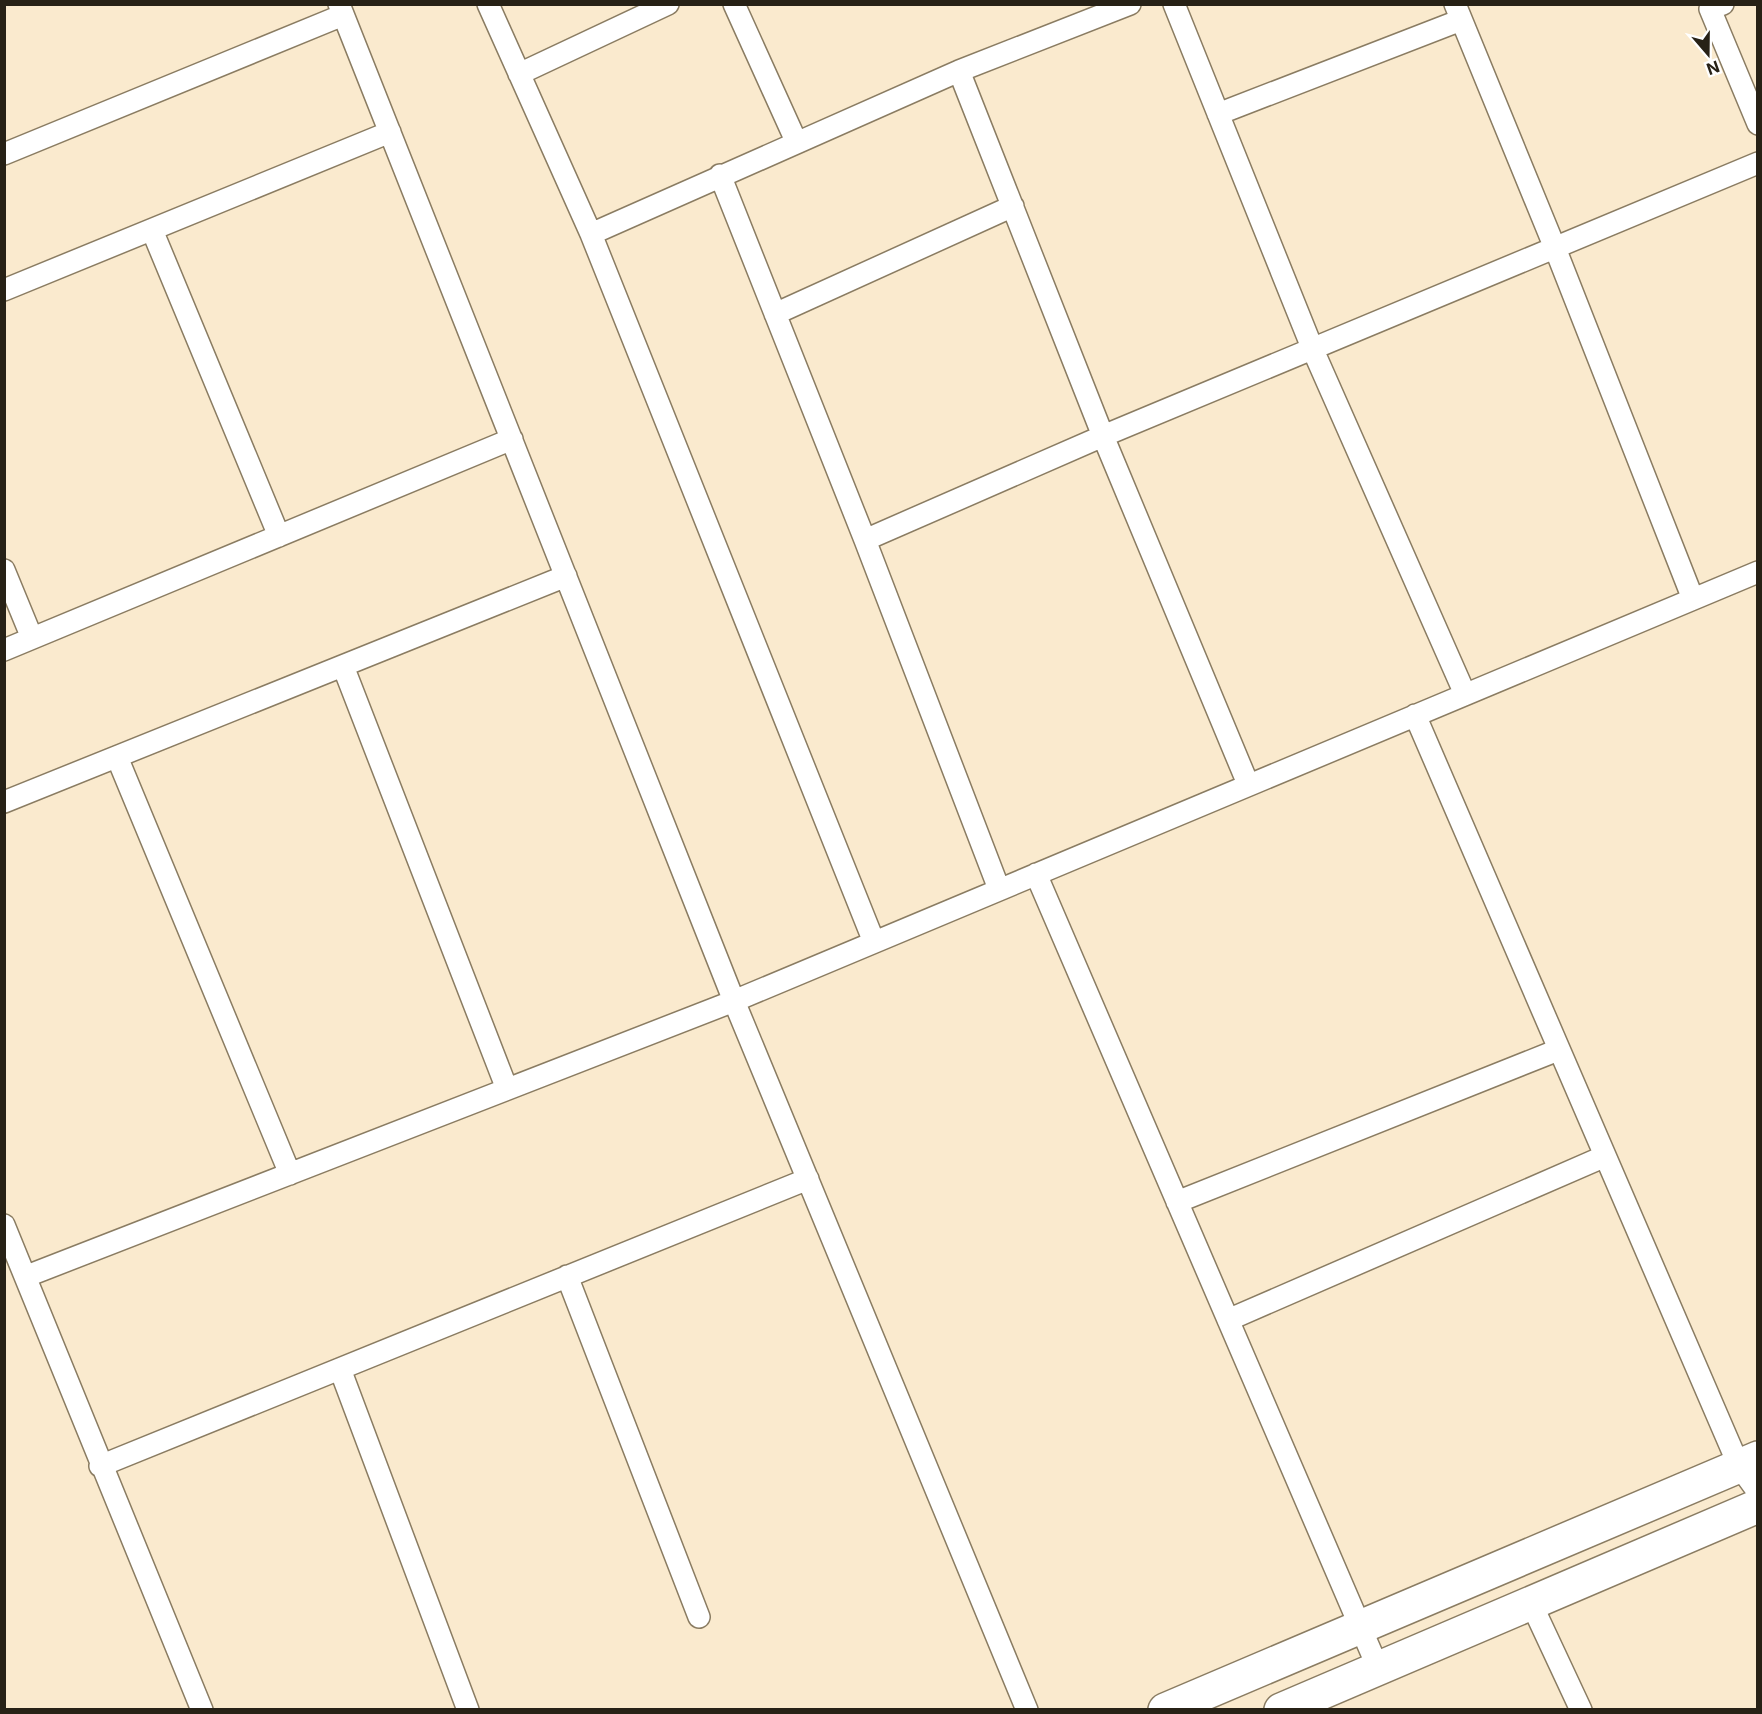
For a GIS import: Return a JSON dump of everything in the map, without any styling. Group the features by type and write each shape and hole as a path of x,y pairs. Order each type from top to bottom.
{"street":[{"path":"1166,1710 1748,1462"},
{"path":"1289,1708 1758,1506"}],"lane":[{"path":"488,4 591,234 874,942"},
{"path":"519,74 668,4"},
{"path":"734,4 796,141"},
{"path":"591,234 959,70 1130,4"},
{"path":"1174,4 1313,350 1465,694"},
{"path":"1714,6 1758,124"},
{"path":"4,154 341,10 734,1001 1027,1710"},
{"path":"1218,114 1458,12 1555,248 1693,598"},
{"path":"959,70 1103,436 1248,784"},
{"path":"4,290 390,132"},
{"path":"865,540 1103,436 1758,163"},
{"path":"720,175 865,540 999,889"},
{"path":"775,314 1013,206"},
{"path":"152,230 279,536"},
{"path":"4,650 512,439"},
{"path":"4,570 32,639"},
{"path":"27,1276 734,1001 1758,572"},
{"path":"4,802 566,576"},
{"path":"343,666 507,1089"},
{"path":"1415,715 1604,1157 1748,1462 1758,1492"},
{"path":"117,757 290,1174"},
{"path":"1036,874 1378,1668"},
{"path":"1177,1202 1558,1050"},
{"path":"1228,1320 1604,1157"},
{"path":"100,1466 808,1179"},
{"path":"4,1225 27,1276 100,1466 202,1710"},
{"path":"567,1276 699,1617"},
{"path":"340,1369 468,1710"},
{"path":"1531,1603 1581,1710"}]}
